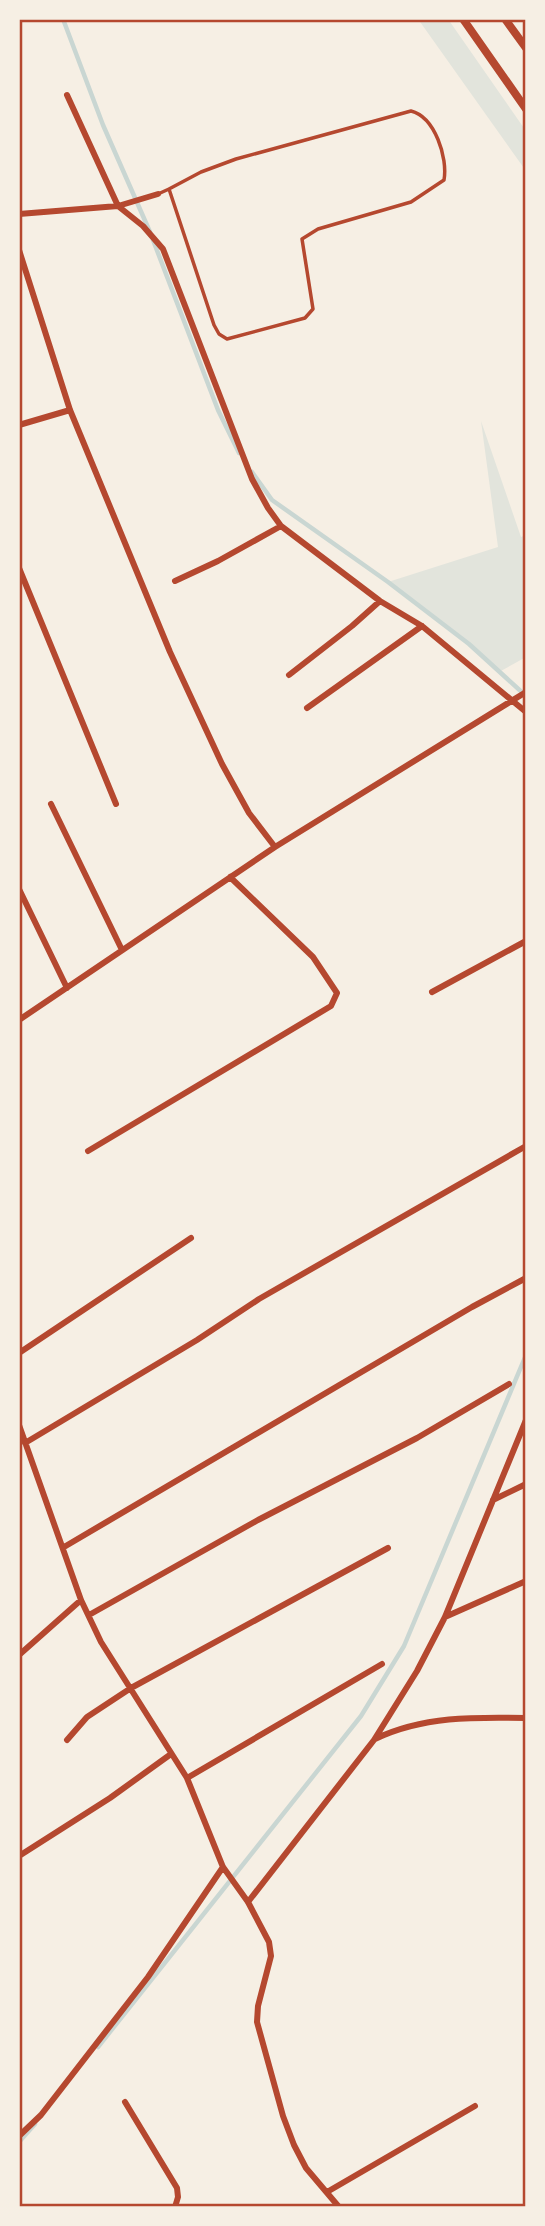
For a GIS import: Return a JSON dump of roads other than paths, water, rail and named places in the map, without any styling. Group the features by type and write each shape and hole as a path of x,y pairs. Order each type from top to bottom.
{"street":[{"path":"463,19 526,109"},
{"path":"505,19 526,48"},
{"path":"66,95 118,206 143,226 163,249 252,479 281,526 380,601 422,626 526,712"},
{"path":"19,214 118,206 158,194"},
{"path":"19,250 71,410 170,652 222,764 249,813 275,847"},
{"path":"19,425 71,410"},
{"path":"175,581 281,526"},
{"path":"19,568 116,804"},
{"path":"289,675 380,601"},
{"path":"307,708 422,626"},
{"path":"19,1020 275,847 526,692"},
{"path":"51,804 122,950"},
{"path":"88,1152 331,1006 337,993 313,957 230,877"},
{"path":"19,889 67,988"},
{"path":"432,992 526,941"},
{"path":"25,1443 260,1299 526,1146"},
{"path":"19,1353 191,1238"},
{"path":"64,1547 472,1307 526,1278"},
{"path":"89,1615 258,1520 417,1438 509,1384"},
{"path":"248,1902 374,1740 417,1671 445,1617 526,1420"},
{"path":"19,1424 81,1600 101,1642 187,1778 223,1867 248,1902 269,1942 271,1956 258,2006 257,2022 283,2116 294,2145 306,2168 339,2207"},
{"path":"493,1500 526,1484"},
{"path":"67,1740 87,1717 131,1688 388,1548"},
{"path":"445,1617 526,1581"},
{"path":"19,1655 81,1600"},
{"path":"187,1778 383,1664"},
{"path":"374,1740 396,1729 417,1723 466,1718 526,1718"},
{"path":"19,1856 110,1798 171,1754"},
{"path":"19,2136 41,2115 148,1977 223,1867"},
{"path":"125,2102 177,2188 175,2207"},
{"path":"327,2192 475,2106"}],"lane":[{"path":"158,194 201,172 236,159 411,111 425,117 432,128 446,168 444,180 411,202 308,234 302,239 313,309 310,314 305,318 227,339 219,334 214,325 169,189"}],"waterway":[{"path":"63,19 103,125 150,232"},
{"path":"153,240 218,410 239,453"},
{"path":"252,472 272,500 388,582 469,644 526,696"},
{"path":"98,2047 361,1716 404,1646 526,1355"},
{"path":"19,2142 35,2124"}]}
